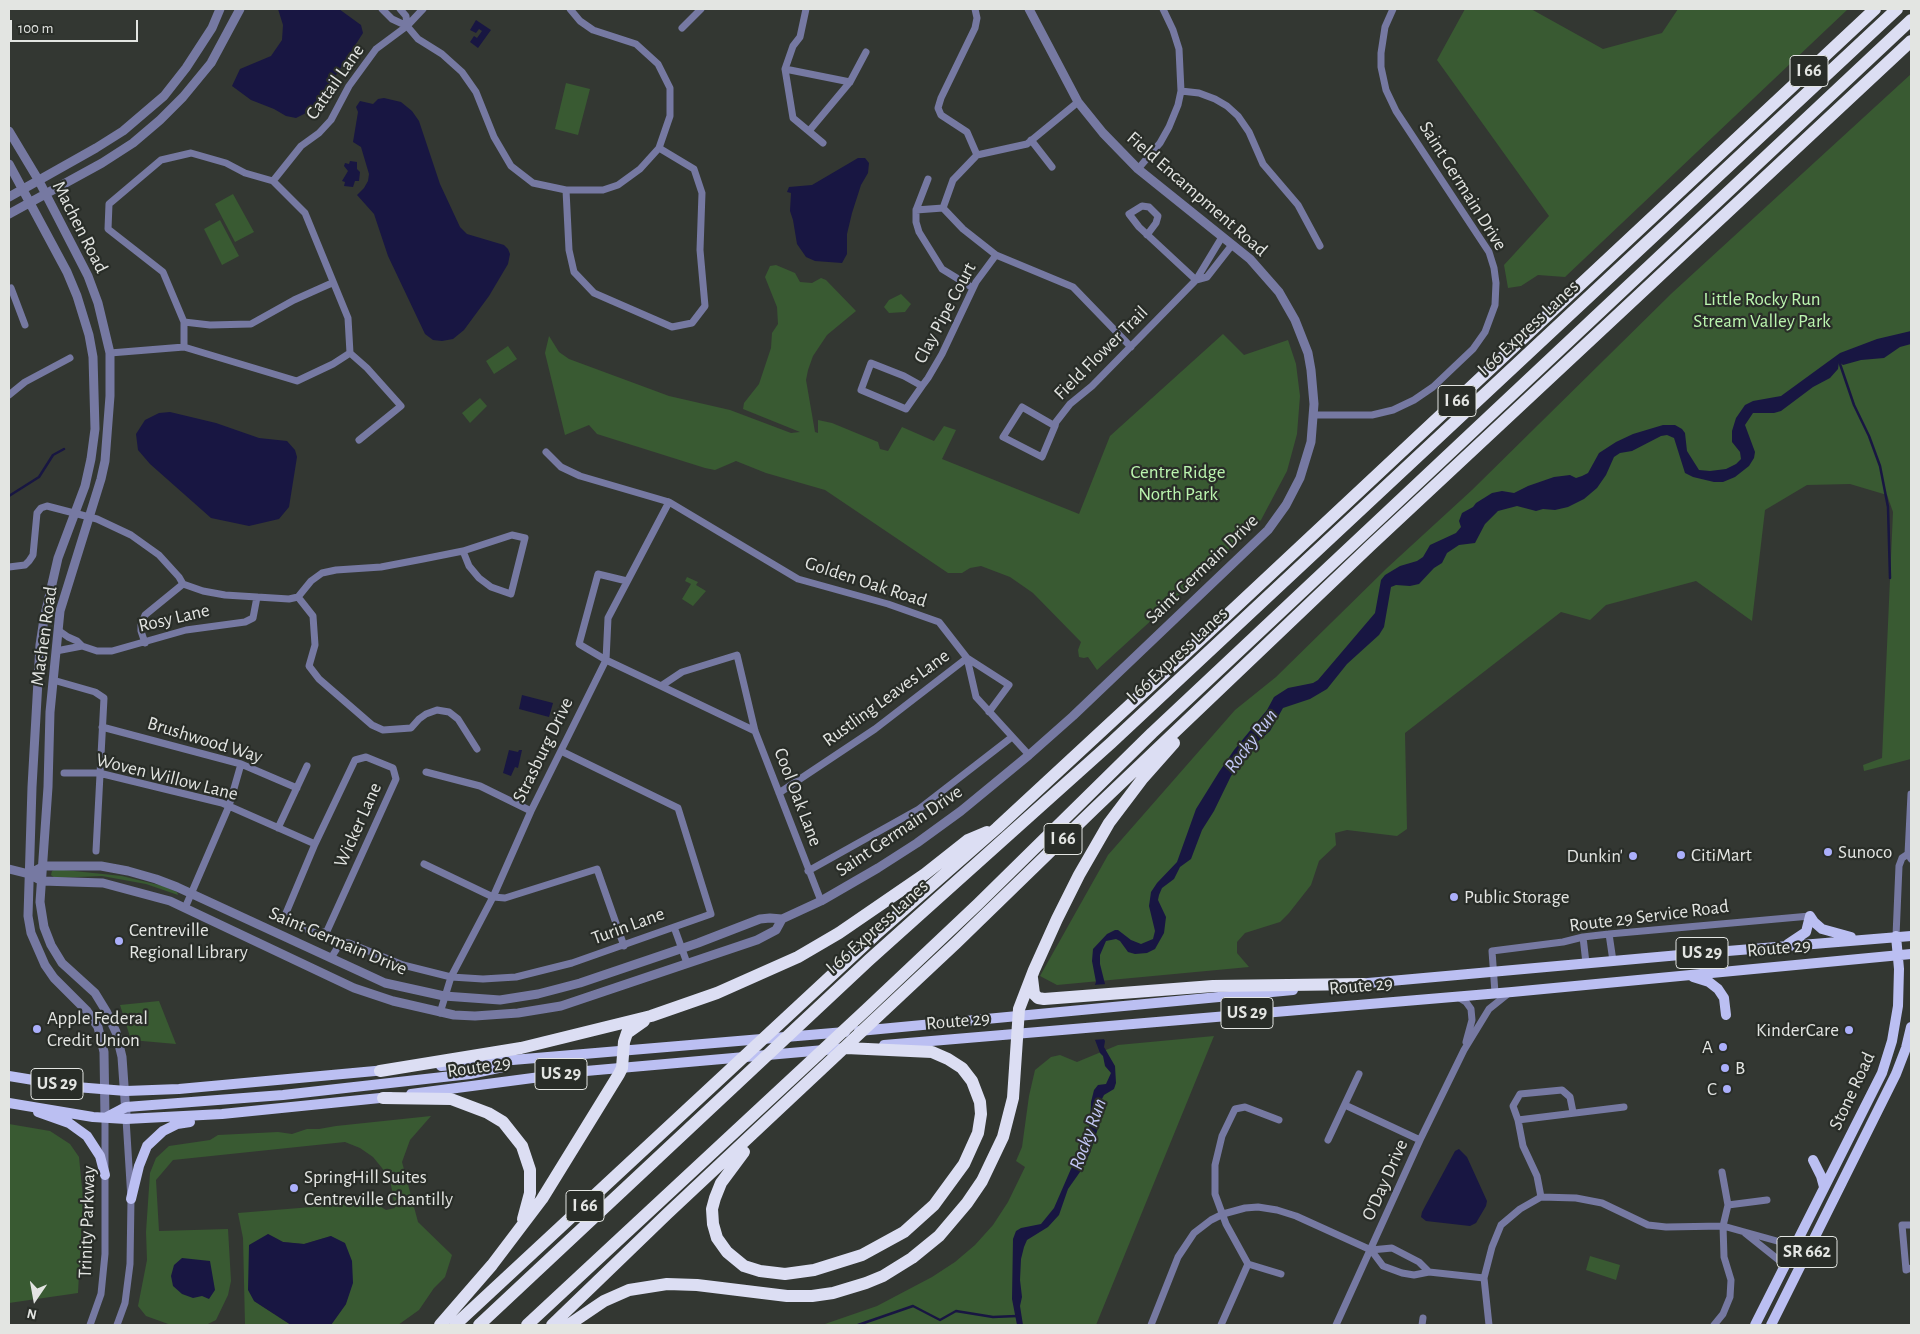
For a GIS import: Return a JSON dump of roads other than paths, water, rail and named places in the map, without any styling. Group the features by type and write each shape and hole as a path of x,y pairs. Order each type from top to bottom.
{"highway":[{"name":"I 66","path":"455,1325 875,935 997,828 1395,460 1875,9"},
{"name":"I 66 Express Lanes","path":"479,1325 882,947 1111,743 1897,9"},
{"name":"I 66 Express Lanes","path":"527,1325 867,1009 978,904 1165,720 1911,20"},
{"name":"I 66","path":"552,1325 1377,540 1911,41"},
{"path":"564,1325 570,1324 604,1301 629,1290 650,1286 667,1284 697,1285 788,1296 812,1296 842,1291 890,1272 912,1258 938,1236 957,1216 982,1181 1003,1137 1013,1098 1018,1015 1032,975 1079,875 1109,823 1143,778 1238,672"},
{"path":"380,1071 521,1048 650,1016 717,993 798,957 839,933 910,885 968,840 997,828"},
{"path":"1032,975 1033,991 1038,998 1044,999 1075,997 1133,998 1213,986 1363,984"},
{"path":"440,1325 514,1238 552,1184 622,1068 624,1042 627,1034 650,1016"},
{"path":"784,1105 730,1169 721,1182 715,1198 712,1218 715,1231 722,1246 734,1259 753,1269 769,1273 785,1274 814,1270 862,1255 884,1244 904,1232 922,1216 950,1185 972,1147 980,1124 981,1114 977,1091 972,1080 962,1068 939,1055 923,1051 846,1048"},
{"path":"383,1098 451,1099 488,1113 503,1122 522,1146 530,1170 531,1188 528,1204 514,1238"}],"main road":[{"path":"1810,916 1822,929 1862,939"},
{"path":"1783,946 1806,932 1810,916"},
{"name":"Stone Road","path":"1755,1325 1882,1073 1892,1041 1898,1006 1896,936"},
{"name":"Route 29","path":"1363,984 1911,936"},
{"name":"Route 29","path":"10,1103 105,1118 126,1119 222,1114 383,1098 534,1077 622,1068 1512,992 1911,954"},
{"path":"1687,975 1709,982 1718,988 1724,998 1726,1015"},
{"name":"Route 29","path":"9,1076 106,1090 179,1089 875,1030 1076,1010 1133,998"},
{"name":"Stone Road","path":"1770,1325 1909,1049 1911,1027"},
{"path":"105,1118 126,1107 283,1095 470,1074 545,1058"},
{"path":"10,1103 69,1123 82,1132 92,1142 100,1156 105,1174"},
{"path":"131,1199 143,1153 156,1137 177,1124 222,1114"},
{"path":"1813,1160 1824,1187"}],"street":[{"path":"9,197 123,131 164,96 212,28 220,9"},
{"path":"9,214 102,164 133,143 160,120 183,97 211,63 240,9"},
{"path":"382,9 392,20 407,26 418,39 442,54 462,72 476,92 494,137 511,166 533,183 566,190 603,190 618,186 640,169 659,148 670,116 670,88 658,64 636,44 593,30 580,21 570,9"},
{"path":"400,9 406,16 407,26"},
{"name":"Cattail Lane","path":"273,181 301,146 319,134 331,120 349,86 376,49 407,26 423,9"},
{"path":"682,28 701,9"},
{"path":"806,9 802,32 793,46 785,69 794,118 823,143"},
{"path":"975,9 977,18 975,28 938,108 941,115 967,132 977,155"},
{"name":"Field Encampment Road","path":"1029,9 1078,102 1103,133 1138,169 1265,274 1279,292 1296,320 1308,353 1314,415"},
{"path":"1138,169 1160,143 1169,127 1178,105 1181,91 1179,49 1174,30 1163,9"},
{"name":"Saint Germain Drive","path":"29,874 44,866 101,866 128,871 156,879 191,894 385,983 444,996 500,1000 538,994 682,949 760,920 770,918 782,919 821,901 918,843 1030,755 1268,530 1286,505 1300,478 1311,442 1314,415 1372,415 1393,410 1414,400 1433,387 1473,349 1485,332 1495,305 1496,282 1489,252 1396,111 1386,90 1381,67 1381,53 1385,27 1392,9"},
{"path":"809,132 850,82 866,52"},
{"path":"785,69 850,82"},
{"path":"1181,91 1199,93 1215,99 1238,116 1249,132 1263,164 1298,206 1320,246"},
{"path":"943,208 953,180 977,155 1027,144 1078,102"},
{"name":"Machen Road","path":"9,131 39,181 88,276 98,302 110,353 110,396 105,461 60,611 53,680 44,866 40,902 44,927 50,945 62,963 95,993 106,1010 116,1032 122,1057 126,1091 126,1119"},
{"path":"1031,140 1052,167"},
{"path":"566,190 569,250 574,272 594,293 672,327 692,323 705,306 700,250 702,193 694,169 659,148"},
{"path":"184,347 184,322 163,272 108,229 109,204 161,160 191,153 226,163 245,173 273,181 305,214 348,318 350,353 367,368 401,406 359,440"},
{"name":"Machen Road","path":"9,164 67,272 77,296 93,356 95,393 92,450 85,486 58,558 44,619 40,654 32,788 28,916 31,933 45,966 54,978 87,1011 98,1027 104,1052 105,1118"},
{"path":"928,179 916,210 916,222 919,232 942,269 974,288"},
{"path":"916,210 943,208"},
{"path":"943,208 963,229 996,256 1073,287 1131,347"},
{"path":"1147,235 1196,280"},
{"name":"Field Flower Trail","path":"1055,426 1022,407 1003,437 1042,457 1055,426 1070,404 1092,386 1196,280 1222,237"},
{"name":"Field Flower Trail","path":"1196,280 1207,277 1232,245"},
{"name":"Clay Pipe Court","path":"922,386 904,376 871,364 861,390 906,409 922,386 942,354 974,288 996,256"},
{"path":"184,322 210,325 251,324 294,300 332,283"},
{"path":"9,289 11,288 25,325"},
{"path":"110,353 184,347 297,381 333,364 350,353"},
{"path":"9,395 25,382 70,358"},
{"name":"Golden Oak Road","path":"546,452 561,467 580,476 670,502 798,578 888,604 938,622 967,658 976,697 1030,755"},
{"name":"Strasburg Drive","path":"440,1013 444,996 452,977 606,660 608,618 670,502"},
{"path":"9,567 24,565 33,555 36,519 41,508 47,506 88,517 131,535 159,555 183,584 203,591 225,595 289,599 298,597 311,581 322,573 336,570 381,567 463,551 512,535 525,538 511,594 491,587 479,578 469,566 463,551"},
{"name":"Cool Oak Lane","path":"627,581 598,574 579,644 606,660 755,731"},
{"path":"145,643 141,625 145,615 183,584"},
{"name":"Rosy Lane","path":"58,630 82,646 97,651 112,651 186,630 245,622 253,618 257,597"},
{"path":"298,597 313,616 315,645 309,666 319,679 372,725 383,730 411,728 426,714 437,710 449,712 458,719 477,749"},
{"name":"Rosy Lane","path":"56,650 82,646"},
{"name":"Cool Oak Lane","path":"660,686 682,672 737,655 755,731 821,901"},
{"name":"Rustling Leaves Lane","path":"779,793 875,729 967,658 1009,685 989,712"},
{"path":"53,680 96,692 104,698 96,851"},
{"name":"Brushwood Way","path":"102,727 241,764 297,788"},
{"path":"808,871 919,809 1012,737"},
{"name":"Turin Lane","path":"331,958 341,942 403,965 452,977 483,979 516,977 572,964 711,914 678,808 561,751"},
{"name":"Wicker Lane","path":"366,757 393,768 396,779 327,931 317,934 290,921 286,913 315,844 355,760 366,757"},
{"path":"185,908 229,806 241,764"},
{"path":"278,828 307,766"},
{"path":"426,772 480,786 531,811"},
{"name":"Woven Willow Lane","path":"64,773 99,773 222,802 315,844"},
{"name":"Stone Road","path":"1896,936 1899,866 1902,858 1910,857 1911,794"},
{"path":"424,864 492,896 505,898 597,869 624,946"},
{"name":"Saint Germain Drive","path":"9,869 29,874 42,881 103,883 170,901 354,988 393,1002 440,1013 475,1016 518,1013 561,1006 756,940 776,930 782,919"},
{"name":"Route 29 Service Road","path":"1494,972 1492,951 1609,934 1810,916"},
{"path":"674,928 687,964"},
{"path":"1609,934 1613,961"},
{"path":"1583,937 1586,963"},
{"path":"1494,972 1495,993"},
{"name":"O'Day Drive","path":"1336,1325 1420,1140 1464,1050 1489,1009 1512,992"},
{"name":"O'Day Drive","path":"1452,996 1466,1002 1471,1009 1472,1020 1464,1050"},
{"path":"1328,1140 1359,1074"},
{"path":"1541,1197 1537,1176 1523,1146 1513,1106 1520,1094 1562,1090 1570,1098 1573,1112"},
{"path":"1344,1105 1420,1140"},
{"path":"1278,1120 1245,1107 1235,1109 1222,1136 1214,1165 1214,1194 1248,1264 1281,1274"},
{"path":"1518,1120 1624,1107"},
{"name":"Trinity Parkway","path":"90,1325 101,1294 106,1254 105,1118"},
{"name":"Trinity Parkway","path":"117,1325 125,1303 129,1283 131,1199 126,1119"},
{"path":"1714,1325 1727,1306 1730,1297 1731,1280 1724,1257 1723,1226 1728,1205 1722,1172"},
{"path":"1489,1325 1484,1278 1492,1247 1501,1225 1520,1209 1541,1197 1576,1198 1602,1203 1648,1225 1666,1227 1723,1226 1795,1246"},
{"path":"1728,1205 1767,1200"},
{"path":"1151,1325 1183,1247 1194,1233 1210,1220 1245,1208 1258,1207 1296,1216 1371,1250 1383,1266 1402,1273 1414,1275 1429,1272 1484,1278"},
{"path":"1911,1224 1902,1225 1906,1270 1911,1268"},
{"path":"1743,1231 1785,1265"},
{"path":"1371,1250 1392,1248 1418,1262 1429,1272"},
{"path":"1221,1325 1248,1264"}],"water":[{"path":"278,9 339,9 361,25 363,33 333,80 336,82 330,92 327,90 310,111 296,118 286,116 251,100 232,86 240,69 271,56 282,40 283,25"},
{"path":"476,20 491,30 478,48 470,42 474,36 477,38 482,31 479,29 476,33 470,30"},
{"path":"384,98 401,102 412,111 419,121 440,184 460,227 467,234 504,245 510,254 508,264 489,296 464,330 453,339 433,340 425,334 388,256 374,214 357,195 368,181 369,174 361,147 353,142 358,112 356,107 360,101 373,104 378,99"},
{"path":"858,158 865,158 869,163 868,173 861,185 852,213 847,234 847,254 842,263 815,261 806,257 797,244 790,211 791,193 787,192 789,187 812,185"},
{"path":"350,161 357,162 357,169 360,172 359,181 355,181 353,187 344,186 345,182 342,181 348,171 344,166 345,163 349,164"},
{"name":"Rocky Run","path":"1911,331 1911,344 1900,347 1884,358 1861,360 1843,365 1839,362 1838,369 1830,378 1813,387 1781,411 1753,413 1745,425 1755,452 1754,458 1749,466 1735,477 1723,482 1714,482 1685,473 1674,438 1667,435 1661,436 1632,451 1620,453 1614,457 1606,475 1597,488 1584,499 1568,507 1555,510 1543,509 1536,511 1517,506 1498,511 1485,524 1475,543 1459,545 1447,553 1442,563 1434,568 1419,584 1391,587 1384,627 1379,635 1347,664 1327,689 1310,699 1283,708 1270,731 1254,745 1231,776 1214,811 1202,830 1191,859 1180,867 1174,879 1162,888 1158,900 1166,917 1164,933 1155,949 1147,953 1135,954 1128,952 1120,941 1116,939 1106,941 1100,955 1100,964 1105,984 1099,998 1101,1034 1105,1041 1104,1047 1115,1066 1116,1083 1114,1089 1104,1095 1100,1103 1102,1116 1090,1153 1068,1189 1059,1215 1048,1227 1027,1240 1024,1247 1021,1259 1020,1280 1022,1297 1020,1306 1023,1325 1017,1325 1012,1299 1013,1239 1016,1231 1021,1228 1041,1224 1054,1208 1090,1125 1091,1102 1094,1090 1098,1085 1106,1084 1111,1073 1105,1066 1103,1056 1092,1032 1090,997 1096,982 1092,961 1093,949 1107,934 1115,930 1141,944 1153,939 1155,931 1149,906 1151,892 1177,862 1196,809 1219,772 1234,750 1267,710 1274,697 1288,688 1313,683 1318,680 1375,613 1381,580 1385,575 1400,566 1417,561 1423,557 1430,545 1456,533 1461,527 1459,521 1462,513 1492,493 1502,491 1514,493 1554,477 1570,475 1576,478 1582,476 1588,473 1599,453 1616,442 1633,434 1663,425 1675,425 1682,429 1685,433 1687,451 1699,470 1726,469 1741,459 1740,452 1732,442 1732,431 1736,418 1745,405 1753,401 1781,396 1840,353 1877,339"},
{"path":"170,412 216,423 259,438 287,441 295,450 297,457 289,507 279,519 249,526 211,518 150,464 138,450 136,434 145,420 159,413"},
{"path":"522,695 553,703 549,717 519,709"},
{"path":"509,750 518,752 522,750 518,768 515,767 511,776 503,773"},
{"path":"1459,1149 1467,1157 1487,1201 1486,1206 1476,1223 1470,1226 1426,1221 1421,1217 1422,1212 1455,1151"},
{"path":"268,1234 283,1242 304,1244 331,1236 345,1243 352,1261 353,1283 346,1304 331,1325 291,1325 254,1301 248,1290 249,1245"},
{"path":"182,1258 210,1261 215,1290 209,1299 202,1296 193,1298 182,1294 173,1286 171,1276 174,1265"}],"waterway":[{"path":"1839,361 1854,405 1869,436 1880,466 1888,507 1890,578"},
{"path":"9,496 39,477 53,455 64,449"},
{"path":"858,1325 913,1306 940,1320 956,1311 993,1317 1017,1316"}],"place":[{"name":"Sunoco","path":"1828,852"},
{"name":"CitiMart","path":"1681,855"},
{"name":"Dunkin'","path":"1633,856"},
{"name":"Public Storage","path":"1454,897"},
{"name":"Centreville Regional Library","path":"119,941"},
{"name":"Apple Federal Credit Union","path":"37,1029"},
{"name":"KinderCare","path":"1849,1030"},
{"name":"A","path":"1723,1047"},
{"name":"B","path":"1725,1068"},
{"name":"C","path":"1727,1089"},
{"name":"SpringHill Suites Centreville Chantilly","path":"294,1188"}],"park label":[{"name":"Little Rocky Run Stream Valley Park","path":"1762,310"},
{"name":"Centre Ridge North Park","path":"1178,483"}]}
